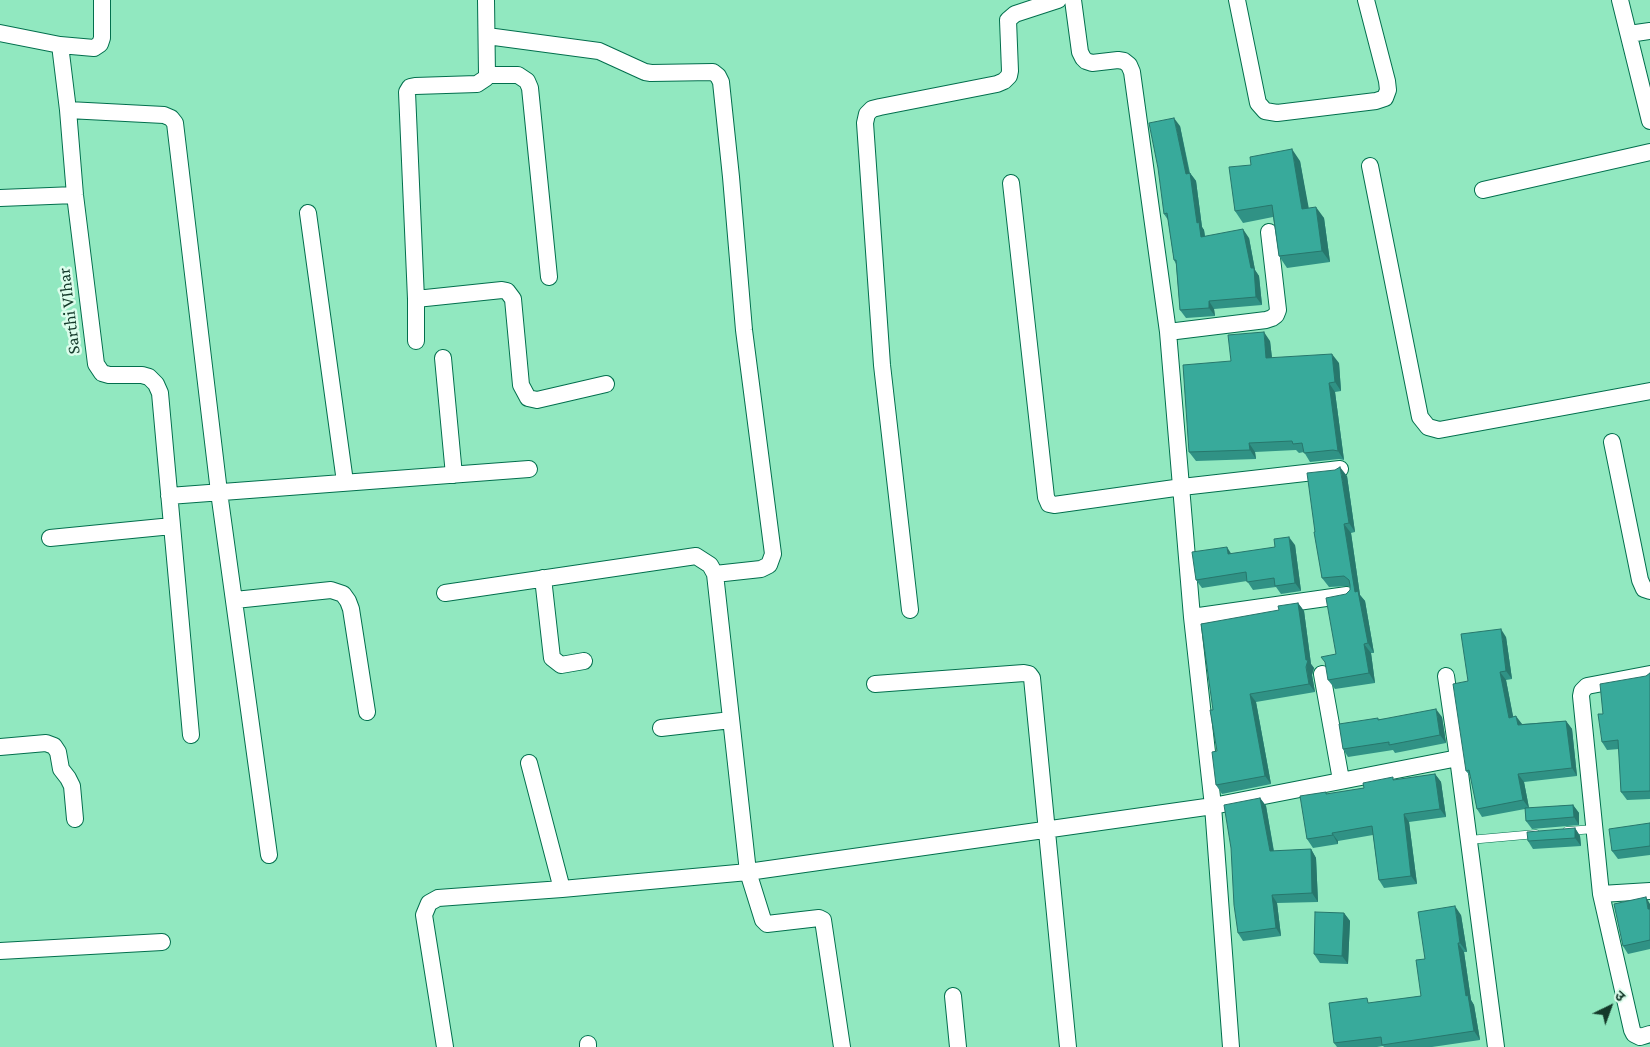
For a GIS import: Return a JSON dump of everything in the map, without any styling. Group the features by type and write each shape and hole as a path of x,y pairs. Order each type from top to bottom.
{"street":[{"path":"0,32 60,44 94,48 100,44 102,38 102,0"},
{"path":"416,341 416,299 407,92 410,87 415,86 477,84 483,81 487,75 486,0"},
{"path":"910,610 882,365 865,123 867,114 880,107 1004,81 1009,76 1010,70 1008,20 1015,14 1058,0"},
{"path":"1073,0 1080,52 1083,58 1092,64 1118,60 1124,61 1129,65 1132,72 1168,332 1192,617 1213,806 1231,1047"},
{"path":"1237,0 1258,103 1265,111 1277,113 1376,101 1385,98 1388,90 1387,81 1366,0"},
{"path":"1620,0 1650,121"},
{"path":"1629,34 1650,31"},
{"path":"487,36 598,51 644,72 713,72 721,82 744,330 773,554 769,565 761,569 715,574"},
{"name":"Sarthi VIhar","path":"60,44 75,195 96,364 102,373 109,376 142,375 149,377 156,384 160,394 191,735"},
{"path":"487,75 518,75 527,81 530,88 549,277"},
{"path":"68,110 164,115 171,118 175,123 220,492 269,855"},
{"path":"1483,190 1650,152"},
{"path":"1370,166 1420,417 1428,427 1432,430 1439,430 1650,391"},
{"path":"1011,183 1047,502 1049,504 1054,505 1182,487 1340,469"},
{"path":"0,198 75,195"},
{"path":"308,213 345,482"},
{"path":"1168,332 1266,320 1276,315 1278,310 1269,232"},
{"path":"416,299 502,290 511,294 521,385 528,398 537,400 606,384"},
{"path":"443,358 454,475"},
{"path":"1612,442 1640,580 1644,589 1650,591"},
{"path":"169,496 529,469"},
{"path":"50,538 172,526"},
{"path":"445,593 696,556 710,565 715,574 748,872 763,920 767,924 819,918 823,920 842,1047"},
{"path":"543,578 552,658 561,664 584,661"},
{"path":"235,600 331,590 343,594 351,609 367,712"},
{"path":"1192,617 1347,595"},
{"path":"875,684 1024,673 1029,674 1033,681 1068,1047"},
{"path":"1322,674 1341,780"},
{"path":"1650,674 1591,684 1582,691 1581,696 1601,894 1632,1030 1634,1034 1640,1037 1650,1034"},
{"path":"1446,676 1496,1047"},
{"path":"661,728 732,720"},
{"path":"0,747 46,743 54,746 58,752 61,769 72,786 75,819"},
{"path":"445,1047 424,915 428,902 438,898 748,872 1047,828 1213,806 1458,758"},
{"path":"529,763 562,889"},
{"path":"1601,894 1650,891"},
{"path":"0,951 162,942"},
{"path":"953,996 958,1047"}],"lane":[{"path":"1556,832 1595,829"},
{"path":"1469,840 1546,833"}],"building":[{"path":"1174,118 1186,174 1190,173 1197,223 1199,222 1201,237 1243,229 1251,268 1254,268 1256,297 1209,301 1209,308 1180,310 1176,260 1174,260 1167,213 1164,214 1158,168 1149,123"},
{"path":"1292,149 1302,209 1316,207 1322,251 1279,256 1272,205 1235,211 1229,167 1251,165 1250,157"},
{"path":"1264,332 1266,358 1332,354 1335,382 1329,383 1338,451 1304,453 1302,443 1293,444 1292,441 1249,443 1250,450 1189,452 1183,365 1231,361 1228,335"},
{"path":"1340,467 1349,523 1344,524 1355,592 1358,591 1368,643 1364,644 1369,673 1328,680 1325,662 1321,657 1336,654 1326,598 1346,594 1350,590 1350,585 1349,580 1344,576 1322,578 1307,473 1335,470"},
{"path":"1289,537 1295,583 1275,586 1274,578 1247,582 1246,572 1196,580 1192,552 1227,547 1228,554 1275,547 1274,539"},
{"path":"1298,603 1306,660 1308,660 1306,667 1309,684 1250,694 1265,776 1216,785 1212,752 1217,751 1210,710 1213,710 1201,624 1279,610 1278,606"},
{"path":"1501,629 1506,671 1500,672 1509,718 1516,716 1518,725 1566,721 1572,768 1518,774 1523,800 1477,809 1469,770 1466,771 1453,684 1468,681 1461,634"},
{"path":"1650,673 1650,791 1621,792 1618,740 1602,742 1598,714 1603,714 1600,684 1646,676"},
{"path":"1436,709 1440,735 1389,745 1389,742 1343,749 1339,724 1378,718 1378,720"},
{"path":"1435,774 1440,809 1404,814 1411,876 1379,880 1372,826 1307,839 1300,796 1364,788 1363,783 1393,777 1393,780"},
{"path":"1260,798 1270,851 1311,849 1312,893 1272,895 1276,928 1238,933 1234,905 1231,848 1224,805"},
{"path":"1573,805 1574,817 1526,821 1525,808"},
{"path":"1650,823 1650,846 1612,851 1609,829"},
{"path":"1575,828 1575,838 1528,841 1527,832"},
{"path":"1646,897 1648,909 1650,909 1650,940 1623,946 1614,904"},
{"path":"1455,906 1460,943 1458,943 1466,996 1468,995 1474,1031 1382,1045 1381,1037 1334,1043 1329,1003 1367,998 1368,1003 1421,996 1416,960 1425,959 1418,912"},
{"path":"1315,912 1344,913 1342,956 1314,954"}]}
